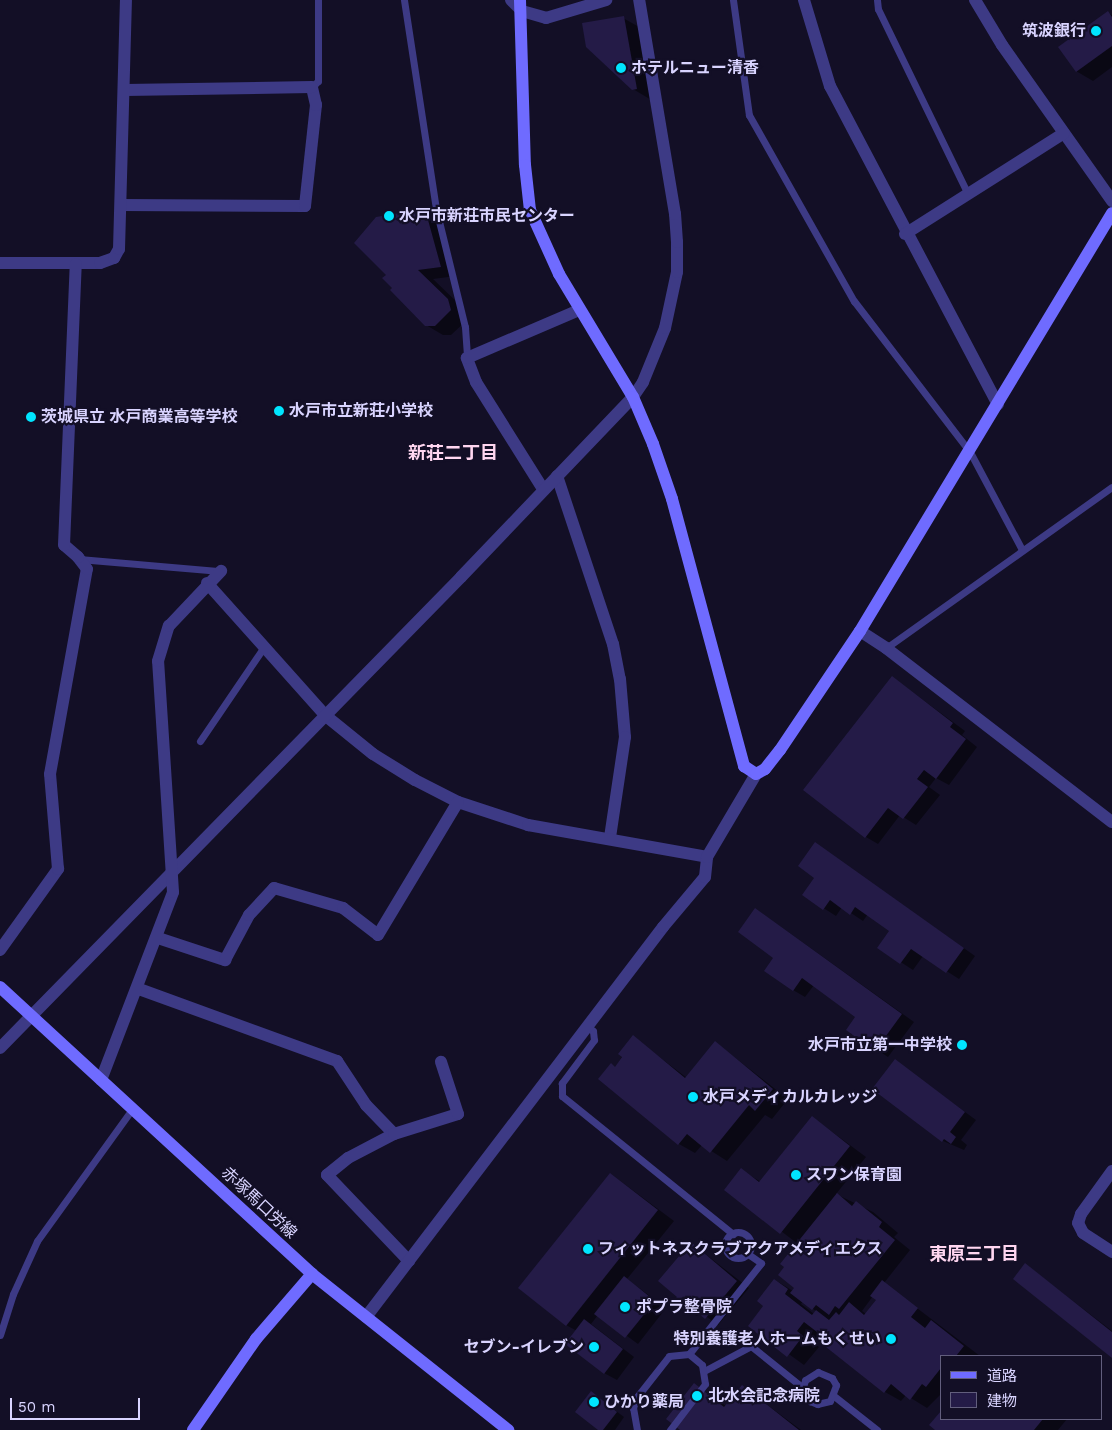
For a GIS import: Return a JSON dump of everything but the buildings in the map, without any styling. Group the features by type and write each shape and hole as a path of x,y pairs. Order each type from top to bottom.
{"street":[{"path":"0,263 100,263 114,258 119,248 125,90 126,0"},
{"path":"510,0 546,18 606,0"},
{"path":"0,1048 326,716 633,397 656,356 677,272 675,214 639,0"},
{"path":"804,0 830,86 905,234 998,404"},
{"path":"975,0 1112,201"},
{"path":"521,6 525,165 530,210 539,236 580,310 633,397 672,498 744,766 756,774"},
{"path":"121,205 305,206 316,105 312,87 125,90"},
{"path":"905,234 1064,133"},
{"path":"366,1317 588,1026 705,877 707,857 756,774 765,769 780,750 860,631 970,452 1112,213"},
{"path":"0,950 58,869 50,774 87,570 80,559 64,545 76,264"},
{"path":"543,489 476,382 467,358 580,310"},
{"path":"557,476 613,644 620,679 625,737 610,837"},
{"path":"101,1080 158,938 173,892 158,661 169,626 221,571"},
{"path":"208,583 326,716 373,754 458,802 528,825 610,837 707,857"},
{"path":"860,631 886,648 1112,822"},
{"path":"158,938 225,960 249,915 274,888 343,908 378,935 458,802"},
{"name":"赤塚馬口労線","path":"0,987 312,1274 508,1430"},
{"path":"138,989 337,1061 366,1105 394,1134"},
{"path":"409,1261 327,1175 348,1158 394,1134 458,1114 441,1062"},
{"path":"1112,1171 1080,1214 1078,1223 1083,1233 1112,1252"},
{"path":"193,1430 256,1339 312,1274"}],"lane":[{"path":"312,87 318,81 318,0"},
{"path":"404,0 436,209 465,327 467,358"},
{"path":"733,0 749,115 854,301 970,452 1022,550"},
{"path":"877,0 878,9 968,194"},
{"path":"886,648 1112,488"},
{"path":"80,559 221,571"},
{"path":"200,741 264,647"},
{"path":"588,1026 593,1031 594,1040 562,1082 562,1096 733,1234 748,1238 748,1254"},
{"path":"0,1335 12,1294 37,1241 133,1108"},
{"path":"733,1234 726,1242 728,1253 738,1258 748,1254"},
{"path":"637,1430 633,1408 636,1398 669,1356 689,1354 761,1263 748,1254"},
{"path":"704,1371 751,1346 803,1388"},
{"path":"670,1430 705,1384 704,1371 689,1354"},
{"path":"826,1373 836,1385 834,1396 825,1404 817,1404 804,1395 803,1388 811,1374 826,1373"},
{"path":"834,1396 877,1430"}],"place":[{"name":"筑波銀行","path":"1096,31"},
{"name":"ホテルニュー清香","path":"621,68"},
{"name":"水戸市新荘市民センター","path":"389,216"},
{"name":"水戸市立新荘小学校","path":"279,411"},
{"name":"茨城県立 水戸商業高等学校","path":"31,417"},
{"name":"水戸市立第一中学校","path":"962,1045"},
{"name":"水戸メディカルカレッジ","path":"693,1097"},
{"name":"スワン保育園","path":"796,1175"},
{"name":"フィットネスクラブアクアメディエクス","path":"588,1249"},
{"name":"ポプラ整骨院","path":"625,1307"},
{"name":"特別養護老人ホームもくせい","path":"891,1339"},
{"name":"セブン-イレブン","path":"594,1347"},
{"name":"北水会記念病院","path":"697,1396"},
{"name":"ひかり薬局","path":"594,1402"}],"district":[{"name":"新荘二丁目","path":"453,453"},
{"name":"東原三丁目","path":"974,1254"}]}
